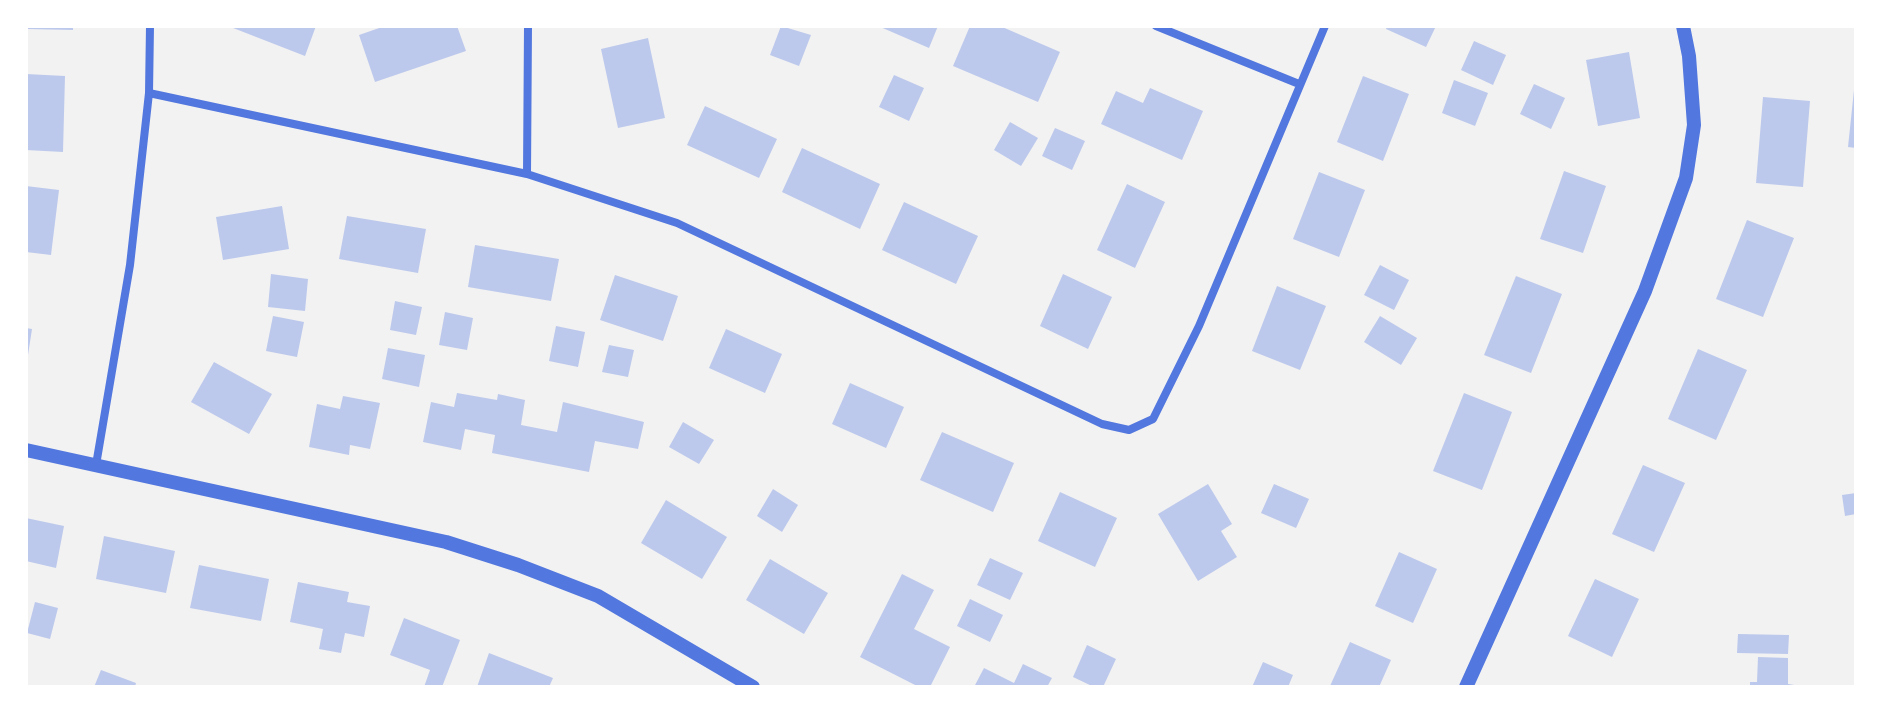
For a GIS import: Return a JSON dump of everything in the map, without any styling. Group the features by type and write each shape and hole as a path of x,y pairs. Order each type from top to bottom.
{"street":[{"path":"96,465 130,265 149,93 150,26"},
{"path":"527,174 528,26"},
{"path":"1156,26 1299,84"},
{"path":"149,93 527,174 677,223 1102,424 1132,428 1153,419 1199,326 1325,26"},
{"path":"1466,687 1645,291 1686,178 1694,125 1689,56 1683,26"},
{"path":"26,450 446,542 518,565 598,596 753,687"}],"building":[{"path":"27,26 73,26 73,30 27,29"},
{"path":"228,26 316,26 305,56"},
{"path":"385,26 457,26 466,51 375,82 359,35"},
{"path":"781,26 811,35 799,66 770,55"},
{"path":"878,26 938,26 929,48"},
{"path":"970,26 1000,26 1060,52 1038,102 953,66"},
{"path":"1387,26 1436,26 1426,47 1386,29"},
{"path":"648,38 665,118 618,128 601,49"},
{"path":"1474,41 1506,55 1493,85 1461,70"},
{"path":"1629,52 1640,118 1598,126 1586,60"},
{"path":"26,74 65,76 63,152 26,150"},
{"path":"894,75 924,88 909,121 879,107"},
{"path":"1363,76 1409,94 1383,161 1337,142"},
{"path":"1454,80 1488,93 1475,126 1442,113"},
{"path":"1534,84 1565,98 1551,129 1520,114"},
{"path":"1150,88 1203,111 1182,160 1101,124 1116,91 1143,103"},
{"path":"1856,91 1856,148 1848,147"},
{"path":"1763,97 1810,101 1803,187 1756,183"},
{"path":"705,106 777,139 759,178 687,145"},
{"path":"1010,122 1038,138 1021,166 994,150"},
{"path":"1055,128 1085,141 1072,170 1042,156"},
{"path":"802,148 880,184 860,229 782,192"},
{"path":"1564,171 1606,186 1583,253 1540,239"},
{"path":"1319,172 1365,190 1339,257 1293,239"},
{"path":"1127,184 1165,202 1135,268 1097,250"},
{"path":"26,186 59,190 51,255 26,252"},
{"path":"904,202 978,236 956,284 882,250"},
{"path":"282,206 289,249 223,260 216,217"},
{"path":"347,216 426,229 418,273 339,259"},
{"path":"1747,220 1794,238 1763,317 1716,299"},
{"path":"475,245 559,259 551,301 468,287"},
{"path":"1380,265 1409,280 1394,310 1364,295"},
{"path":"271,274 308,279 305,311 268,307"},
{"path":"1063,274 1112,297 1088,349 1040,326"},
{"path":"615,275 678,296 663,341 600,320"},
{"path":"1516,276 1562,294 1531,373 1484,355"},
{"path":"1277,286 1326,306 1300,370 1252,351"},
{"path":"395,301 422,307 416,335 390,330"},
{"path":"445,312 473,318 467,350 439,345"},
{"path":"273,316 304,322 297,357 266,351"},
{"path":"1380,316 1417,338 1401,365 1364,342"},
{"path":"556,326 585,332 578,367 549,361"},
{"path":"26,328 32,329 28,355 26,355"},
{"path":"726,329 782,354 765,393 709,368"},
{"path":"609,345 634,350 628,377 602,372"},
{"path":"388,348 425,355 419,387 382,379"},
{"path":"1698,349 1747,370 1716,440 1668,419"},
{"path":"214,362 272,394 249,434 191,402"},
{"path":"850,383 904,407 886,448 832,424"},
{"path":"457,393 497,400 498,394 525,400 521,425 557,432 563,402 644,422 638,449 595,441 589,472 492,453 495,435 465,429 461,450 423,442 431,402 454,407"},
{"path":"1464,393 1512,412 1482,490 1433,471"},
{"path":"343,396 380,403 370,449 350,445 349,455 309,447 317,404 340,409"},
{"path":"683,422 714,440 699,464 669,447"},
{"path":"942,432 1014,463 993,512 920,480"},
{"path":"1643,465 1685,483 1654,552 1612,534"},
{"path":"1208,484 1232,524 1221,531 1237,557 1198,581 1158,514"},
{"path":"1274,484 1309,499 1296,528 1261,513"},
{"path":"773,489 798,505 782,532 757,516"},
{"path":"1060,492 1117,518 1095,567 1038,541"},
{"path":"1856,493 1856,514 1845,516 1842,495"},
{"path":"666,500 727,537 702,579 641,543"},
{"path":"26,518 64,526 56,568 26,561"},
{"path":"104,536 175,551 166,593 96,579"},
{"path":"1399,552 1437,569 1413,623 1375,606"},
{"path":"990,558 1023,573 1010,600 977,585"},
{"path":"770,559 828,593 804,634 746,600"},
{"path":"199,565 269,579 261,621 190,608"},
{"path":"902,574 934,590 914,629 950,647 930,687 919,687 860,657"},
{"path":"1595,579 1639,599 1612,657 1568,636"},
{"path":"298,582 349,592 347,602 370,606 364,637 345,633 341,653 319,649 323,629 290,622"},
{"path":"970,599 1003,615 990,642 957,626"},
{"path":"35,602 58,608 50,639 27,633"},
{"path":"404,618 460,640 442,687 424,687 430,670 390,655"},
{"path":"1738,634 1789,635 1788,654 1737,653"},
{"path":"1350,642 1391,660 1379,687 1330,686"},
{"path":"1087,645 1116,659 1103,687 1094,687 1073,677"},
{"path":"489,653 553,678 549,687 477,687"},
{"path":"1758,657 1788,658 1788,684 1807,687 1750,687 1750,682 1757,682"},
{"path":"1263,662 1293,675 1288,687 1252,687"},
{"path":"1023,664 1052,678 1047,687 974,687 984,668 1014,683"},
{"path":"101,670 136,683 135,687 94,687"}]}
